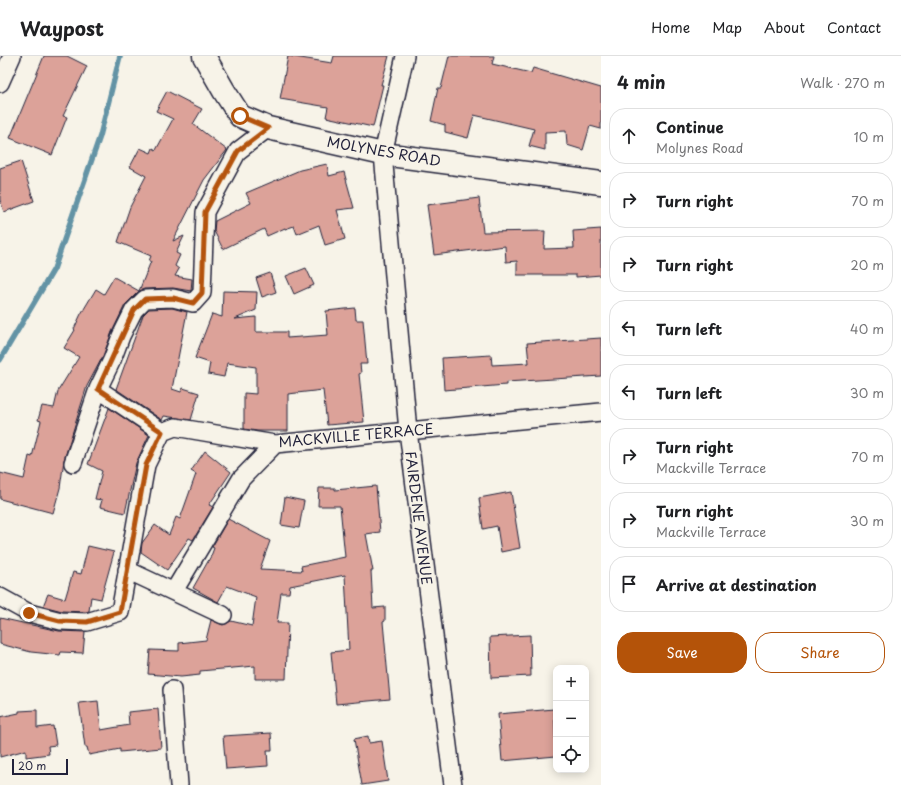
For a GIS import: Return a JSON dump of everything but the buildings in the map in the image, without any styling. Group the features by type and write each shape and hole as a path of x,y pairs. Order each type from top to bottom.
{"main road":[{"name":"MOLYNES ROAD","path":"204,56 240,116 268,128 383,154 601,183"}],"street":[{"path":"0,83 12,56"},
{"name":"FAIRDENE AVENUE","path":"405,56 383,154 408,430 453,785"},
{"path":"73,463 98,389 134,310 145,299 173,298 193,303 202,293 205,212 238,151 268,128"},
{"path":"0,597 29,613 60,621 87,622 120,612 146,465 162,432 98,389"},
{"name":"MACKVILLE TERRACE","path":"162,432 176,427 275,444 601,412"},
{"path":"174,591 241,479 275,444"},
{"path":"127,570 223,615"},
{"path":"172,690 180,785"}],"waterway":[{"path":"0,360 54,269 100,136 120,56"}],"route":[{"path":"29,613 60,621 87,622 120,612 146,465 153,447 162,432 98,389 134,310 145,299 173,298 193,303 202,293 205,212 238,151 268,128 240,116"}]}
